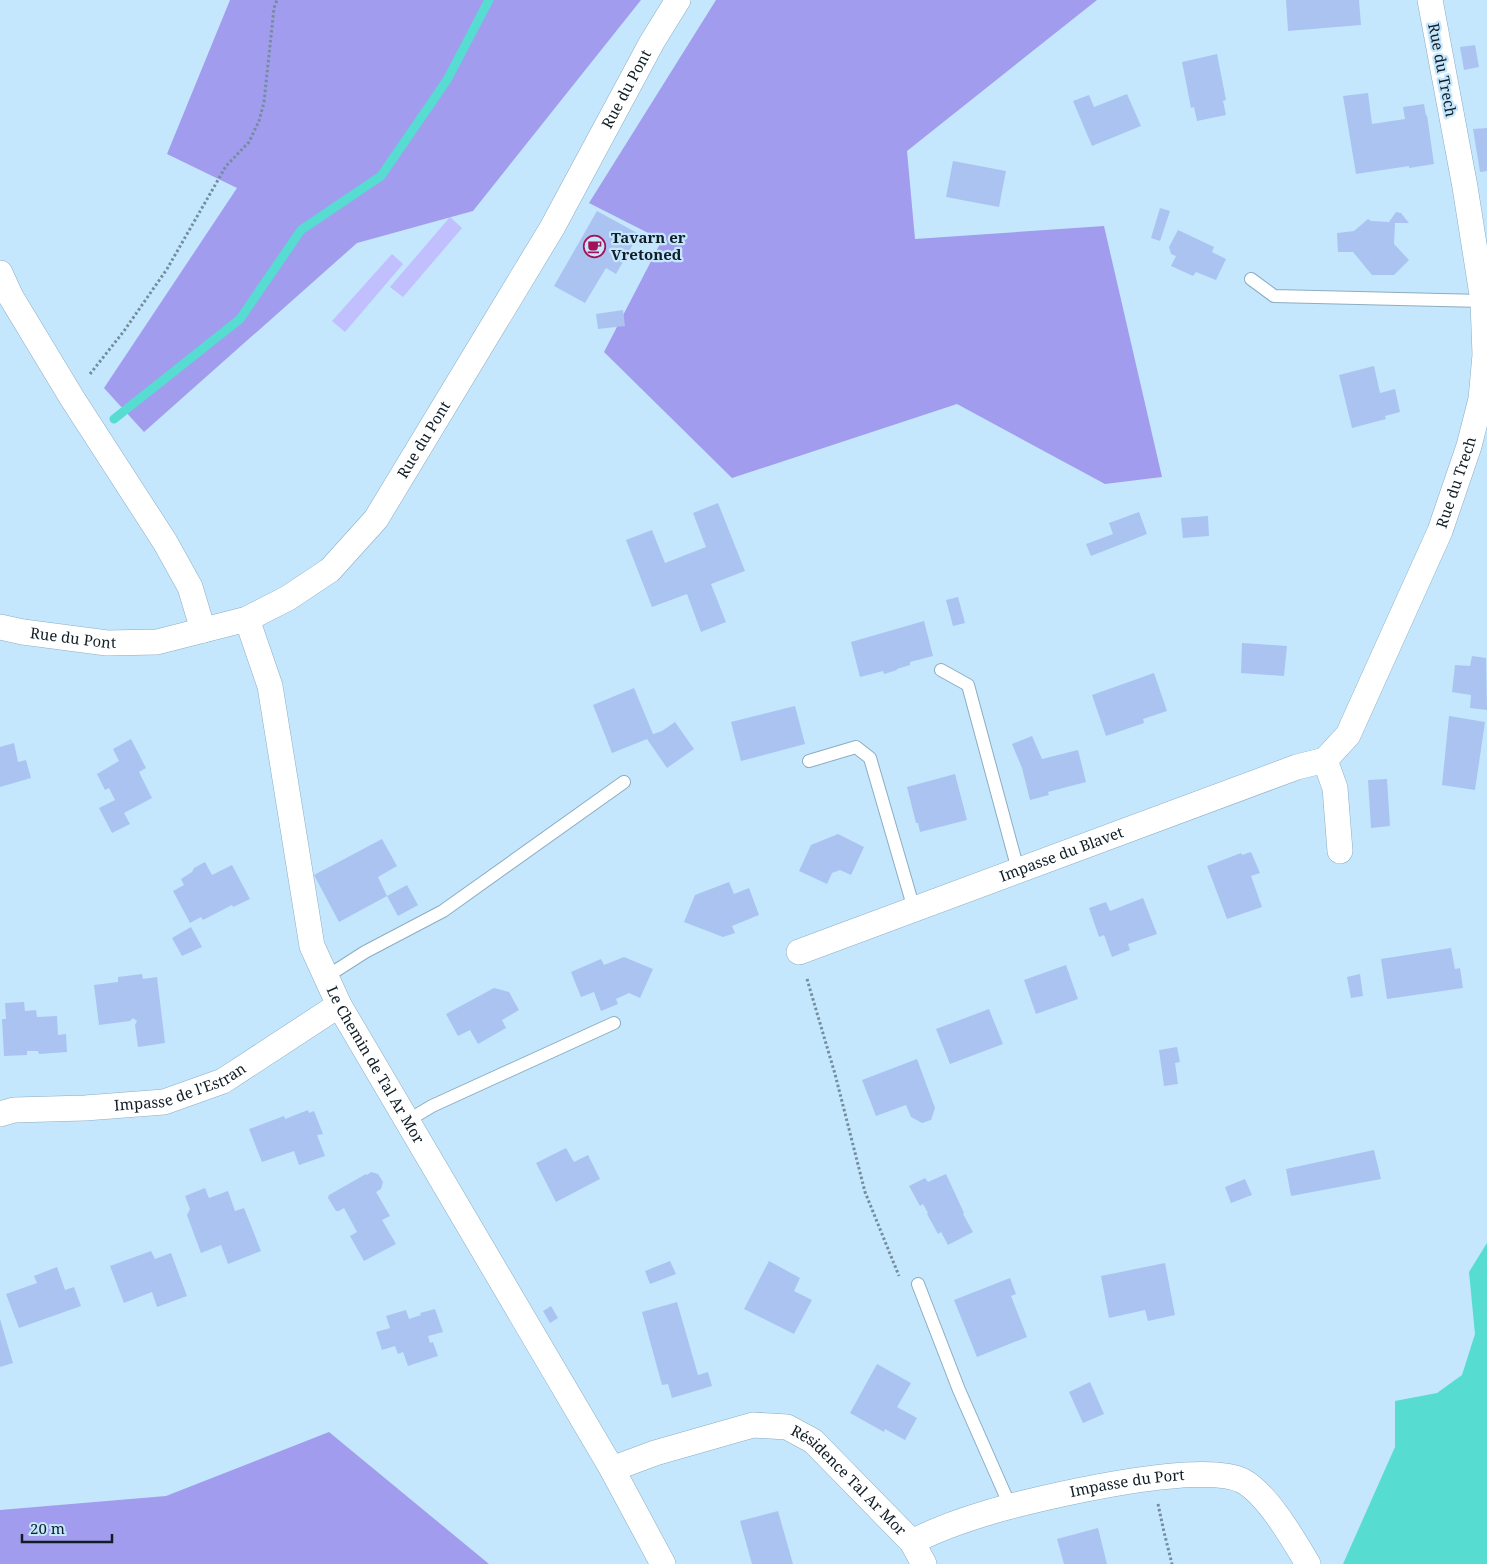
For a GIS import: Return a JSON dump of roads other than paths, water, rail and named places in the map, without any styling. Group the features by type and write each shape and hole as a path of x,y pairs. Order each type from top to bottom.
{"street":[{"name":"Rue du Pont","path":"0,627 23,632 107,643 157,642 247,619 288,598 330,570 376,519 552,228 652,42 678,0"},
{"name":"Rue du Trech","path":"1325,760 1348,735 1440,531 1466,454 1481,399 1485,355 1483,301 1465,187 1430,0"},
{"path":"0,273 11,297 72,398 165,542 190,588 203,630"},
{"name":"Le Chemin de Tal Ar Mor","path":"247,619 270,686 312,946 339,1005 612,1469 663,1564"},
{"path":"1325,760 1334,788 1340,850"},
{"name":"Impasse du Blavet","path":"799,952 1297,767 1325,760"},
{"name":"Impasse de l'Estran","path":"0,1114 14,1110 85,1108 164,1102 223,1081 339,1005"},
{"name":"Résidence Tal Ar Mor","path":"612,1469 654,1453 754,1425 787,1427 813,1441 912,1542 924,1564"},
{"name":"Impasse du Port","path":"912,1542 935,1530 991,1512 1083,1490 1182,1474 1226,1475 1243,1481 1257,1492 1308,1564"}],"lane":[{"path":"1251,279 1274,296 1483,301"},
{"path":"940,670 968,685 1018,870"},
{"path":"809,761 856,747 870,758 914,909"},
{"path":"326,977 365,952 443,911 624,782"},
{"path":"407,1121 432,1106 614,1024"},
{"path":"918,1284 959,1390 1011,1508"}],"waterway":[{"path":"114,419 240,319 301,230 381,176 447,80 489,0"}],"place":[{"name":"Tavarn er Vretoned","path":"595,247"}]}
